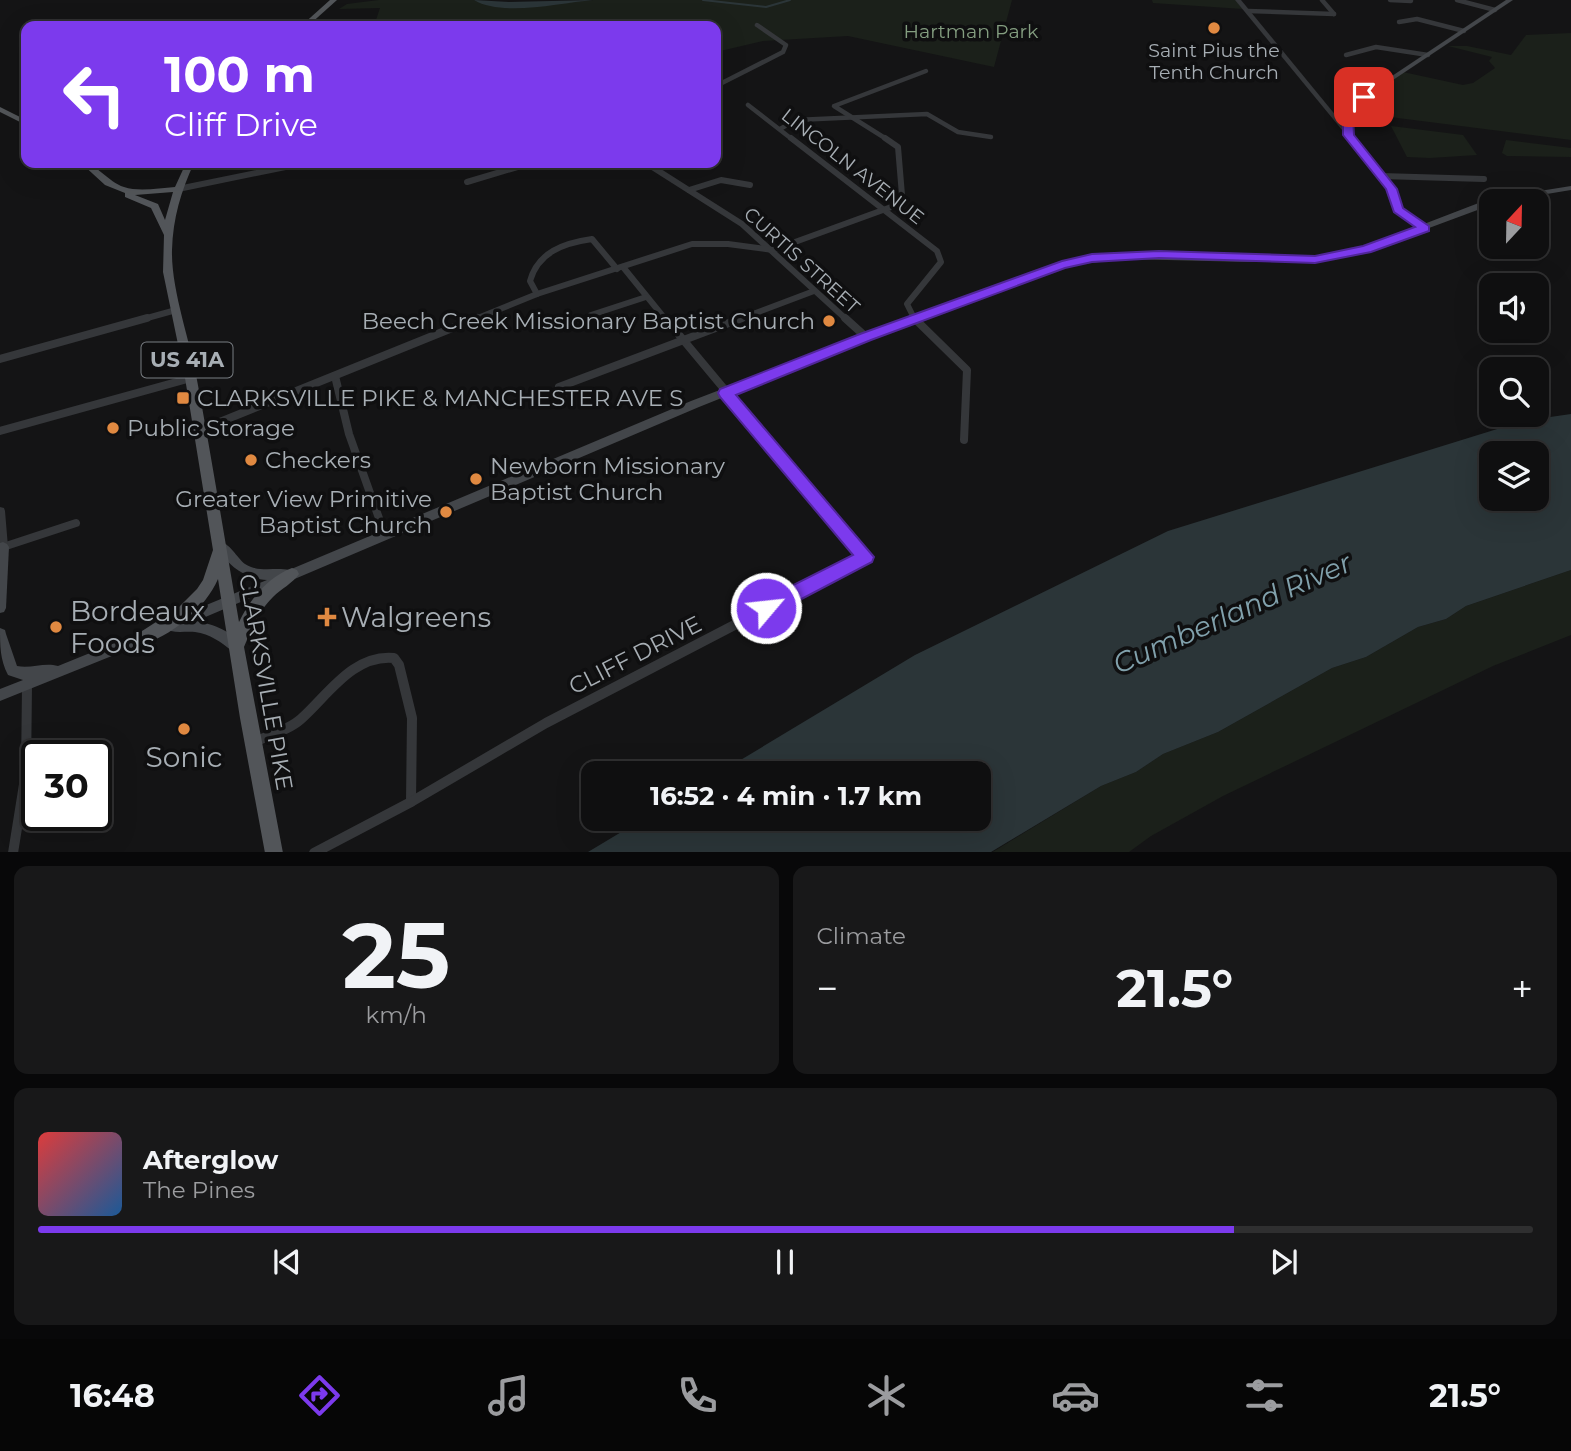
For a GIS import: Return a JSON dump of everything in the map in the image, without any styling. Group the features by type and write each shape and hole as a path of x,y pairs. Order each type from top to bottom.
{"main road":[{"path":"309,21 331,0"},
{"path":"1424,228 1398,209 1391,189 1349,135 1348,117 1357,103 1510,0"},
{"path":"0,109 21,120"},
{"path":"90,168 107,185 155,205 167,238"},
{"path":"144,192 171,179 184,168"},
{"name":"US 41A","path":"178,188 187,168"},
{"path":"122,191 144,192 178,188"},
{"name":"CLARKSVILLE PIKE","path":"178,188 167,238 168,272 191,378 274,852"},
{"path":"1549,192 1571,188"},
{"path":"0,695 73,667 726,393 866,337 1062,264 1092,258 1159,255 1315,260 1366,249 1479,206"},
{"path":"219,543 234,563 253,575 292,574"},
{"path":"147,636 181,617 204,593 216,568 219,543"},
{"path":"0,608 1,547"},
{"path":"147,636 179,627 197,626 221,634 237,647 242,630 255,607 274,584 292,574"},
{"path":"0,634 9,664 17,673 73,667"}],"street":[{"path":"1238,0 1349,135"},
{"path":"1248,11 1334,14 1322,0"},
{"path":"1390,0 1411,1"},
{"path":"1457,0 1494,10"},
{"path":"1399,22 1418,19 1464,31"},
{"path":"721,83 783,52 786,45 781,39 757,25"},
{"path":"1346,55 1369,46 1393,47 1428,55"},
{"path":"200,430 537,294 696,242 773,250 894,206 902,195 901,151 855,117 834,106 926,71"},
{"name":"LINCOLN AVENUE","path":"748,105 937,251 941,262 907,304 915,320"},
{"path":"780,129 796,120 927,114 953,130 991,137"},
{"path":"178,188 280,168"},
{"path":"467,182 514,168"},
{"name":"CURTIS STREET","path":"654,168 741,223 866,337"},
{"path":"1381,176 1484,179"},
{"path":"689,190 722,180 750,186"},
{"name":"CLIFF DRIVE","path":"314,852 411,802 546,723 865,557 646,297 592,239 556,249 544,256 535,266 530,281 537,294"},
{"path":"559,387 814,291"},
{"path":"591,315 646,297"},
{"path":"0,359 176,310"},
{"path":"915,320 967,370 964,440"},
{"path":"335,376 349,434 385,535"},
{"path":"0,431 191,378"},
{"path":"0,511 1,547 76,523"},
{"path":"253,743 306,716 336,679 344,674 384,657 394,658 399,665 412,718 411,802"},
{"path":"13,852 26,772 27,686"}],"green space":[{"name":"Hartman Park","path":"379,0 474,0 488,5 516,7 593,0 1012,0 994,67 848,36 763,41 721,51 721,21 376,21 380,8 339,9 347,4"},
{"path":"1152,0 1236,0 1243,9 1153,3"},
{"path":"1571,33 1571,140 1382,116 1380,110 1357,103 1403,72 1463,85 1473,83 1495,68 1489,61 1492,57 1448,46 1467,46 1511,55 1526,35"},
{"path":"1391,126 1463,135 1477,155 1407,157"},
{"path":"1506,140 1571,148 1571,157 1507,156 1502,153"},
{"path":"1571,570 1571,635 1493,666 1223,796 1151,836 1129,852 993,852 1101,786 1136,772 1163,754 1218,732 1332,668 1366,657 1418,627 1446,619 1466,606"}],"water":[{"path":"474,0 593,0 548,6 500,8"},
{"name":"Cumberland River","path":"1571,414 1571,570 1466,606 1446,619 1418,627 1366,657 1332,668 1218,732 1163,754 1136,772 1101,786 991,852 588,852 623,831 991,831 991,761 739,761 915,655 1168,531 1504,427 1549,427 1549,417"}],"waterway":[{"path":"703,0 766,7 790,0"}],"place":[{"name":"Saint Pius the Tenth Church","path":"1214,28"},
{"name":"Beech Creek Missionary Baptist Church","path":"829,321"},
{"name":"CLARKSVILLE PIKE & MANCHESTER AVE S","path":"183,398"},
{"name":"Public Storage","path":"113,428"},
{"name":"Checkers","path":"251,460"},
{"name":"Newborn Missionary Baptist Church","path":"476,479"},
{"name":"Greater View Primitive Baptist Church","path":"446,512"},
{"name":"Walgreens","path":"327,617"},
{"name":"Bordeaux Foods","path":"56,627"},
{"name":"Sonic","path":"184,729"}],"route":[{"path":"766,608 865,557 726,393 866,337 1062,264 1092,258 1159,255 1315,260 1366,249 1424,228 1398,209 1391,189 1349,135 1348,117 1364,97"}]}
